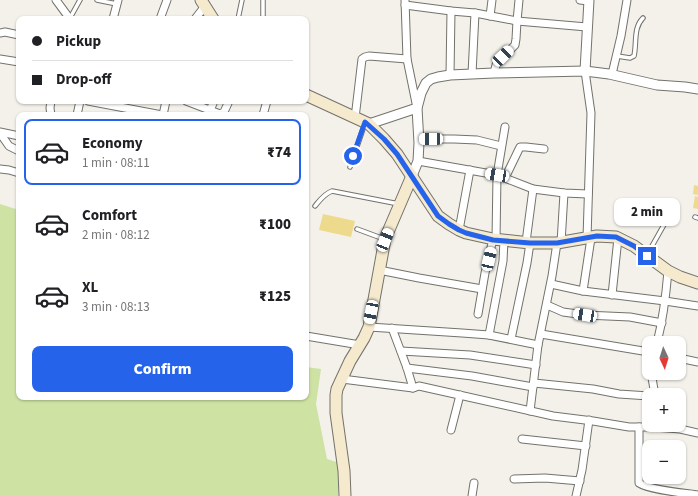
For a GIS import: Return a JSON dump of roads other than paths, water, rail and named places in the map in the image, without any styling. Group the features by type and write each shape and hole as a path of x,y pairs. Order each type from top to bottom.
{"main road":[{"path":"203,3 212,16"},
{"path":"309,96 363,121 384,139 397,154 438,216 459,230 498,240 528,243 559,243 597,236 616,237 634,246 668,271 698,283"},
{"path":"345,496 344,470 336,413 337,389 350,361 369,327 385,240 412,176"}],"street":[{"path":"56,0 68,16"},
{"path":"161,16 167,0"},
{"path":"490,16 492,0"},
{"path":"494,73 496,65 499,61 515,45 519,0"},
{"path":"582,291 589,238 588,194 591,113 585,71 587,27 586,0"},
{"path":"612,74 617,56 627,0"},
{"path":"114,16 118,2"},
{"path":"196,16 203,3"},
{"path":"412,176 418,161 419,139 417,108 407,59 405,3 451,11 475,13 517,21 587,27"},
{"path":"450,75 451,11"},
{"path":"472,74 475,13"},
{"path":"0,33 6,32 16,34"},
{"path":"407,59 369,56 362,59 363,121 417,108"},
{"path":"0,59 16,62"},
{"path":"417,108 421,93 426,83 438,76 450,75 585,71 612,74 657,86 698,89"},
{"path":"104,104 146,112"},
{"path":"192,104 208,112"},
{"path":"489,335 503,261 498,240 497,175 505,127"},
{"path":"0,133 16,136"},
{"path":"0,133 9,146 16,150"},
{"path":"419,139 477,140 501,146"},
{"path":"505,178 520,147 544,148"},
{"path":"418,161 497,175 533,189 588,194"},
{"path":"0,169 16,172"},
{"path":"459,230 470,170"},
{"path":"511,339 527,263 533,189"},
{"path":"530,411 538,345 559,243 564,193"},
{"path":"612,295 618,238"},
{"path":"478,314 482,289 498,240"},
{"path":"379,270 482,289"},
{"path":"659,336 662,323 668,271"},
{"path":"551,284 582,291 698,306"},
{"path":"547,305 563,312 585,315 630,317 662,323"},
{"path":"369,327 489,335 538,345"},
{"path":"392,328 408,368 413,388"},
{"path":"541,334 642,351"},
{"path":"309,336 360,345"},
{"path":"401,351 470,355 536,365"},
{"path":"686,359 698,362"},
{"path":"408,368 533,385 592,389 619,394 642,396"},
{"path":"342,379 413,388 419,386 553,416 629,427 642,427"},
{"path":"451,430 460,395"},
{"path":"578,496 589,420"},
{"path":"639,427 639,483 664,493 698,495"},
{"path":"686,430 698,433"},
{"path":"522,439 586,446"},
{"path":"514,479 544,478 580,481"},
{"path":"472,496 474,482"}],"lane":[{"path":"72,16 80,0"},
{"path":"97,0 118,2"},
{"path":"239,16 242,0"},
{"path":"263,0 263,16"},
{"path":"617,56 630,58 634,56 636,32 639,21 643,18"},
{"path":"350,167 363,121"},
{"path":"315,206 323,196 332,191 400,204"},
{"path":"647,256 664,223"},
{"path":"357,229 385,240"}]}
